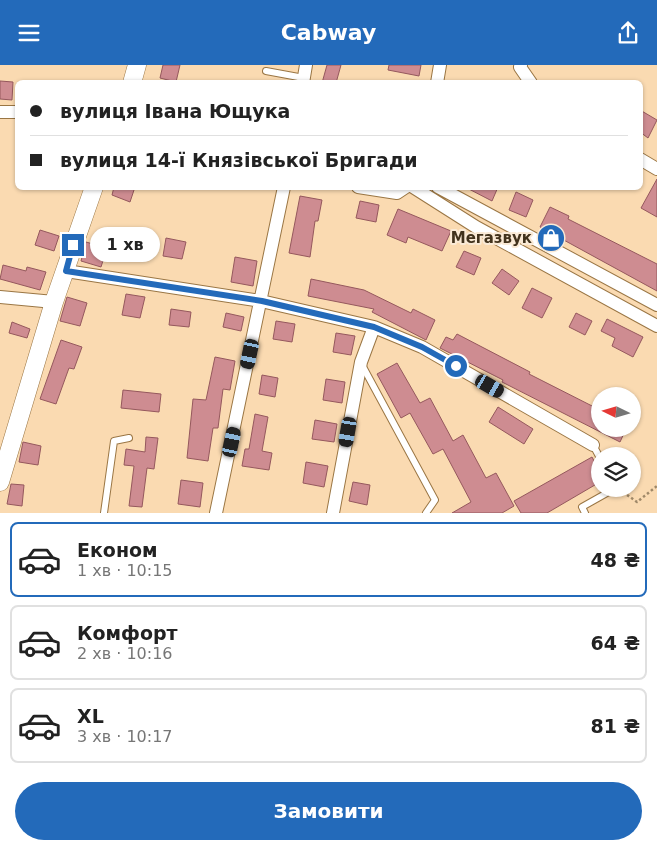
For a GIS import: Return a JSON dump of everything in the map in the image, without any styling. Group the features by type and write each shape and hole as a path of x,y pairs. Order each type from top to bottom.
{"street":[{"path":"133,80 137,65"},
{"path":"438,80 440,65"},
{"path":"521,65 520,67 529,80"},
{"path":"0,112 15,111"},
{"path":"643,161 657,169"},
{"path":"0,482 54,302 93,190"},
{"path":"216,513 262,301 283,190"},
{"path":"378,190 397,193 402,190"},
{"path":"418,190 476,227 657,326"},
{"path":"444,190 657,305"},
{"path":"66,271 262,301 374,327 422,347 593,445"},
{"path":"0,297 54,302"},
{"path":"334,513 361,362 374,327"}],"lane":[{"path":"266,71 304,75"},
{"path":"361,362 435,501 426,513"},
{"path":"104,513 114,441 129,438"},
{"path":"585,513 582,507 600,497"}],"path":[{"path":"630,497 637,502 657,485"}],"building":[{"path":"163,65 180,65 176,80 160,78"},
{"path":"327,65 341,65 337,80 323,80"},
{"path":"389,65 421,65 419,76 388,70"},
{"path":"0,81 13,82 12,100 0,99"},
{"path":"643,112 657,120 648,138 643,134"},
{"path":"657,179 657,217 641,208"},
{"path":"113,190 134,190 130,202 112,195"},
{"path":"471,190 497,190 492,201"},
{"path":"516,192 533,200 526,217 509,210"},
{"path":"300,196 322,200 318,221 315,221 310,257 289,253"},
{"path":"360,201 379,205 376,222 356,218"},
{"path":"550,207 569,216 568,219 657,264 657,291 540,227"},
{"path":"398,209 451,231 442,251 408,237 406,243 387,235"},
{"path":"115,228 141,234 137,252 111,246"},
{"path":"40,230 59,236 54,251 35,245"},
{"path":"166,238 186,242 182,259 163,256"},
{"path":"86,242 107,248 101,267 81,261"},
{"path":"464,251 481,258 474,275 456,267"},
{"path":"235,257 257,261 253,286 231,282"},
{"path":"3,265 26,271 27,267 46,272 40,290 0,279"},
{"path":"502,269 519,281 509,295 492,283"},
{"path":"311,279 364,290 411,313 413,309 435,320 426,340 372,312 374,309 308,296"},
{"path":"532,288 552,298 542,318 522,308"},
{"path":"126,294 145,297 140,318 122,315"},
{"path":"67,297 87,303 80,326 60,321"},
{"path":"171,309 191,312 189,327 169,325"},
{"path":"226,313 244,317 241,331 223,327"},
{"path":"576,313 592,321 585,335 569,327"},
{"path":"607,319 643,337 633,357 612,346 615,338 601,331"},
{"path":"276,321 295,324 292,342 273,339"},
{"path":"12,322 30,329 27,338 9,333"},
{"path":"336,333 355,336 351,355 333,352"},
{"path":"457,334 591,405 591,427 440,348 446,337 453,340"},
{"path":"61,340 82,347 74,369 69,368 56,404 40,399"},
{"path":"215,357 235,361 230,390 223,389 218,428 213,428 208,461 187,458 193,399 206,400"},
{"path":"397,363 420,403 430,398 453,441 463,435 486,478 496,473 514,506 502,513 452,513 471,502 443,449 433,454 410,413 401,418 377,374"},
{"path":"262,375 278,378 275,397 259,394"},
{"path":"326,379 345,382 342,403 323,400"},
{"path":"123,390 161,394 159,412 121,408"},
{"path":"498,407 533,429 524,444 489,422"},
{"path":"255,414 268,417 262,451 272,453 269,470 242,466 245,449 249,449"},
{"path":"315,420 337,424 334,442 312,439"},
{"path":"146,437 158,438 154,469 147,468 142,507 129,506 134,466 124,465 126,449 145,452"},
{"path":"610,437 622,437 620,442"},
{"path":"23,442 41,446 38,465 19,462"},
{"path":"591,458 591,487 547,513 521,513 514,501"},
{"path":"306,462 328,466 324,487 303,483"},
{"path":"181,480 203,483 200,507 178,504"},
{"path":"353,482 370,485 367,505 349,501"},
{"path":"11,484 24,485 22,506 7,504"}],"place":[{"name":"Мегазвук","path":"551,238"}],"route":[{"path":"73,245 66,271 262,301 374,327 422,347 456,366"}]}
